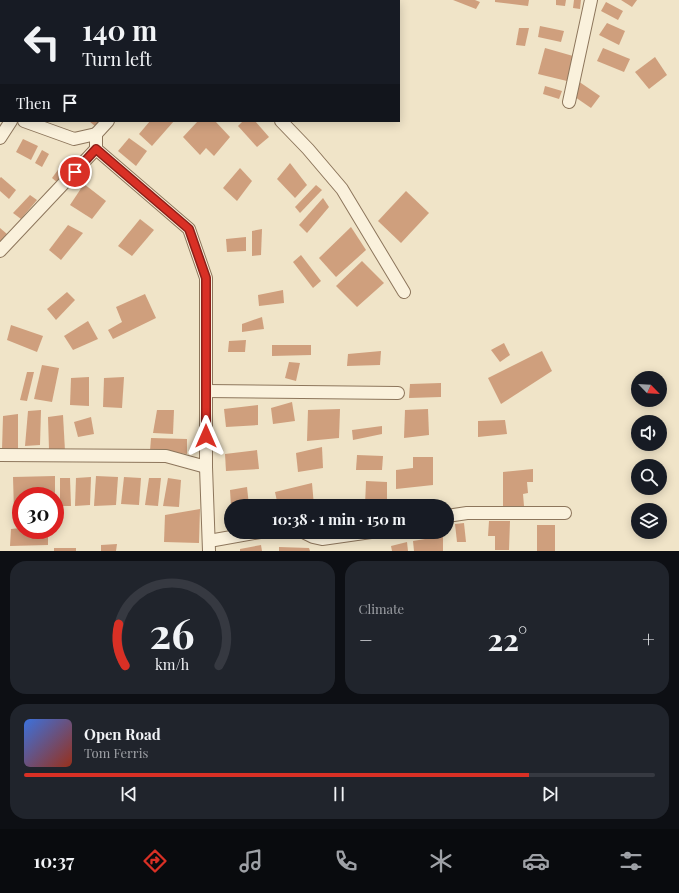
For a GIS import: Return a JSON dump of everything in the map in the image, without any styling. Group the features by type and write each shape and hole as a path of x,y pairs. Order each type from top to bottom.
{"street":[{"path":"569,102 592,0"},
{"path":"0,138 10,122"},
{"path":"27,122 74,139 96,134 107,122"},
{"path":"282,122 308,149 342,189 404,292"},
{"path":"0,251 96,149 96,134"},
{"path":"96,149 189,229 206,278 206,467 209,546 234,539"},
{"path":"206,391 398,393"},
{"path":"0,455 166,456 206,467"},
{"path":"454,515 467,512 566,513"}],"building":[{"path":"453,0 475,0 480,2 476,9"},
{"path":"495,0 529,0 528,6 495,2"},
{"path":"556,0 566,0 565,6 556,5"},
{"path":"574,0 581,0 580,9 573,8"},
{"path":"621,0 637,0 632,7"},
{"path":"606,2 623,11 618,20 601,11"},
{"path":"607,23 625,31 619,45 599,35"},
{"path":"540,26 564,31 561,42 538,37"},
{"path":"519,28 529,28 525,46 516,45"},
{"path":"545,48 573,56 567,81 538,74"},
{"path":"603,48 630,59 624,72 597,61"},
{"path":"655,57 667,75 649,89 635,72"},
{"path":"578,81 600,96 591,108 575,97"},
{"path":"545,86 562,91 559,99 543,94"},
{"path":"90,122 101,122 96,127"},
{"path":"149,122 173,122 152,146 139,134"},
{"path":"197,122 216,122 230,137 214,156 206,148 200,155 183,137"},
{"path":"242,122 256,122 269,137 257,147 238,126"},
{"path":"129,138 147,151 136,166 118,151"},
{"path":"23,139 38,146 31,160 16,152"},
{"path":"42,150 49,154 42,167 35,163"},
{"path":"66,159 74,166 58,183 52,178"},
{"path":"290,163 307,185 295,198 277,179"},
{"path":"240,168 252,181 237,201 223,188"},
{"path":"1,177 16,190 9,199 0,191"},
{"path":"84,184 106,201 92,219 70,205"},
{"path":"316,185 322,190 300,213 295,207"},
{"path":"406,191 429,213 401,243 378,221"},
{"path":"30,195 37,200 21,219 13,213"},
{"path":"323,198 329,207 307,233 299,225"},
{"path":"140,219 154,230 132,256 118,246"},
{"path":"68,225 83,233 61,260 49,250"},
{"path":"351,227 366,250 336,277 319,258"},
{"path":"0,228 7,234 0,243"},
{"path":"262,229 261,255 252,256 252,231"},
{"path":"246,237 246,251 227,252 226,239"},
{"path":"301,255 321,281 313,288 293,262"},
{"path":"362,261 384,283 357,307 336,286"},
{"path":"283,290 284,303 259,306 258,295"},
{"path":"67,292 75,300 56,320 47,309"},
{"path":"145,294 156,318 113,339 108,330 122,322 116,307"},
{"path":"262,317 264,329 242,332 242,324"},
{"path":"88,321 98,339 73,350 64,336"},
{"path":"11,325 43,336 37,352 7,340"},
{"path":"246,340 245,352 228,352 229,341"},
{"path":"504,343 510,355 500,362 491,350"},
{"path":"272,345 311,345 311,355 272,356"},
{"path":"381,351 380,365 347,366 348,354"},
{"path":"542,351 552,371 501,404 488,378"},
{"path":"289,362 300,363 296,381 285,378"},
{"path":"42,365 59,368 52,402 34,399"},
{"path":"27,372 34,372 27,401 20,400"},
{"path":"89,377 89,406 70,405 71,378"},
{"path":"124,377 122,408 103,407 104,378"},
{"path":"441,383 441,397 409,398 410,384"},
{"path":"292,402 295,421 273,424 271,408"},
{"path":"258,405 258,425 226,427 224,409"},
{"path":"340,409 339,438 307,441 308,410"},
{"path":"428,409 429,435 404,438 405,410"},
{"path":"41,410 40,445 25,446 28,411"},
{"path":"157,410 174,410 173,434 153,433"},
{"path":"18,414 18,450 2,450 3,416"},
{"path":"63,415 65,451 49,450 48,417"},
{"path":"91,417 94,434 78,437 74,422"},
{"path":"505,420 507,434 478,437 478,421"},
{"path":"382,426 382,434 353,440 352,430"},
{"path":"151,438 187,439 187,454 150,451"},
{"path":"322,447 323,468 298,472 296,453"},
{"path":"257,450 259,469 226,471 225,454"},
{"path":"357,455 383,456 382,470 356,470"},
{"path":"413,457 433,457 433,485 396,489 396,470 413,468"},
{"path":"533,469 533,482 527,482 528,493 523,494 524,506 503,507 503,472"},
{"path":"55,476 55,487 13,487 13,477"},
{"path":"96,476 118,477 116,505 94,506"},
{"path":"91,477 90,505 75,506 76,478"},
{"path":"124,477 141,478 139,505 121,504"},
{"path":"60,478 70,478 71,506 64,506 64,487 60,487"},
{"path":"149,478 161,478 158,506 145,505"},
{"path":"168,478 181,480 179,507 163,506"},
{"path":"366,481 387,482 387,499 365,499"},
{"path":"312,483 313,499 276,499 275,492"},
{"path":"247,487 248,499 231,499 230,490"},
{"path":"200,509 199,543 164,542 165,515"},
{"path":"489,521 510,521 509,550 495,550 495,536 488,536"},
{"path":"464,523 466,542 457,542 455,524"},
{"path":"537,525 555,525 555,551 537,551"},
{"path":"11,529 12,539 48,539 48,545 10,546"},
{"path":"443,539 443,551 414,551 413,541"},
{"path":"407,542 408,551 392,551 391,546"},
{"path":"117,544 116,551 101,551 101,545"},
{"path":"261,545 262,551 240,551 240,549"},
{"path":"279,547 309,548 310,551 279,551"},
{"path":"54,548 76,548 76,551 54,551"}],"route":[{"path":"75,172 96,149 189,229 206,278 206,436"}]}
